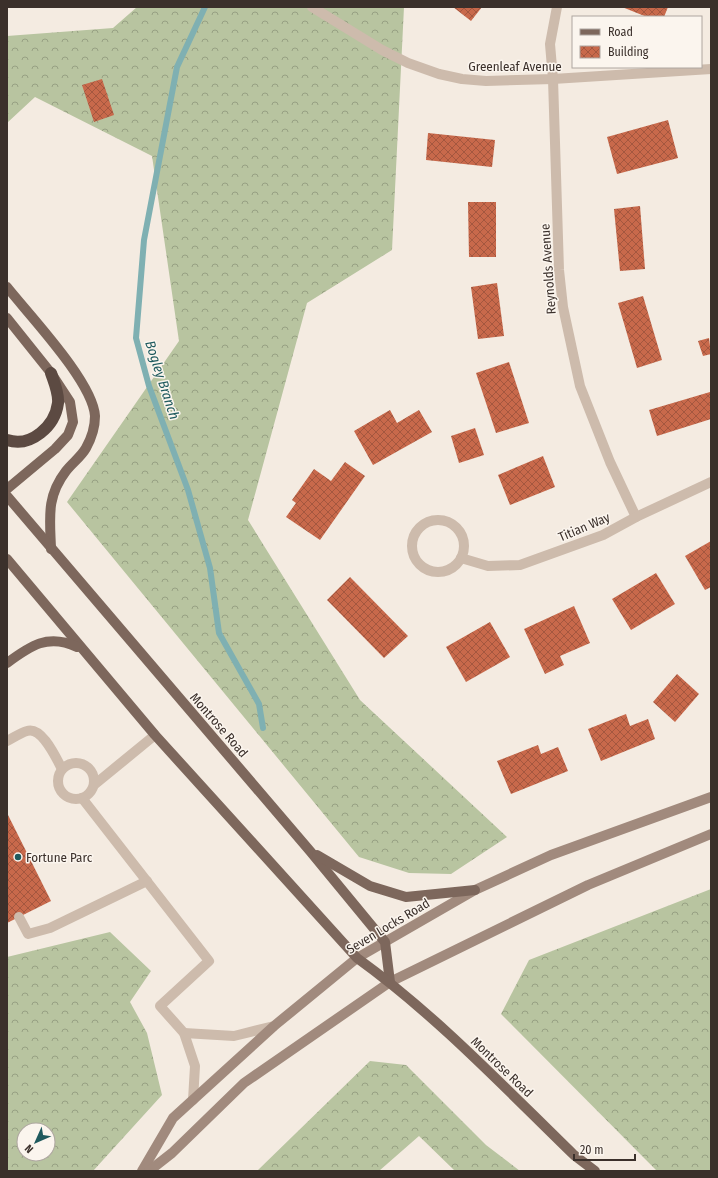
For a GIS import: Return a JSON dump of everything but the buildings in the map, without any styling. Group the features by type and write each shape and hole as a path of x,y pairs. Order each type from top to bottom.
{"highway":[{"path":"7,440 26,441 42,433 54,419 58,403 57,389 51,373"}],"main road":[{"path":"7,287 78,376 89,395 95,416 92,435 86,449 66,471 56,486 49,507 51,549"},
{"path":"7,318 51,373 70,402 73,422 68,435 55,449 7,489"},
{"name":"Montrose Road","path":"7,496 310,851 385,942"},
{"name":"Montrose Road","path":"7,559 81,649 155,735 357,958 390,982 466,1051 574,1155 595,1171"},
{"path":"7,664 30,646 43,641 66,642 81,649"},
{"name":"Seven Locks Road","path":"142,1171 173,1118 274,1026 357,958 474,890 551,855 711,797"},
{"path":"149,1171 172,1153 244,1083 390,982 588,885 711,834"},
{"path":"310,851 370,886 406,897 474,890"},
{"path":"385,942 390,982"}],"street":[{"name":"Greenleaf Avenue","path":"312,7 382,50 408,63 439,74 462,79 486,81 553,79 711,69"},
{"name":"Reynolds Avenue","path":"557,7 550,44 553,79 559,270 569,343 580,386 595,426 636,516"},
{"name":"Titian Way","path":"461,558 488,566 520,565 603,535 636,516 711,482"},
{"path":"434,520 450,523 457,528 463,542 461,558 456,564 441,571 426,568 419,563 412,549 415,533 420,527 434,520"},
{"path":"7,741 27,731 36,732 44,738 62,769"},
{"path":"94,784 94,776 86,766 75,763 69,764 62,769 58,778 60,789 68,798 82,798 90,792 94,784 155,735"},
{"path":"82,798 209,961 160,1006 184,1033 195,1066 193,1100"},
{"path":"19,917 28,934 50,928 147,881"},
{"path":"184,1033 234,1036 274,1026"}],"green space":[{"path":"137,7 404,7 392,250 307,303 248,520 360,700 507,837 451,874 409,873 359,857 67,502 179,341 152,156 35,97 7,123 7,36 113,28"},
{"path":"711,889 711,1171 657,1171 501,1014 529,960"},
{"path":"110,932 151,971 130,1002 147,1033 162,1095 93,1171 7,1171 7,957"},
{"path":"370,1061 406,1065 486,1145 520,1171 455,1171 419,1136 379,1171 257,1171"}],"waterway":[{"name":"Bogley Branch","path":"205,7 177,67 144,240 136,338 149,386 188,490 210,568 219,633 259,704 263,728"}],"place":[{"name":"Fortune Parc","path":"18,857"}]}
